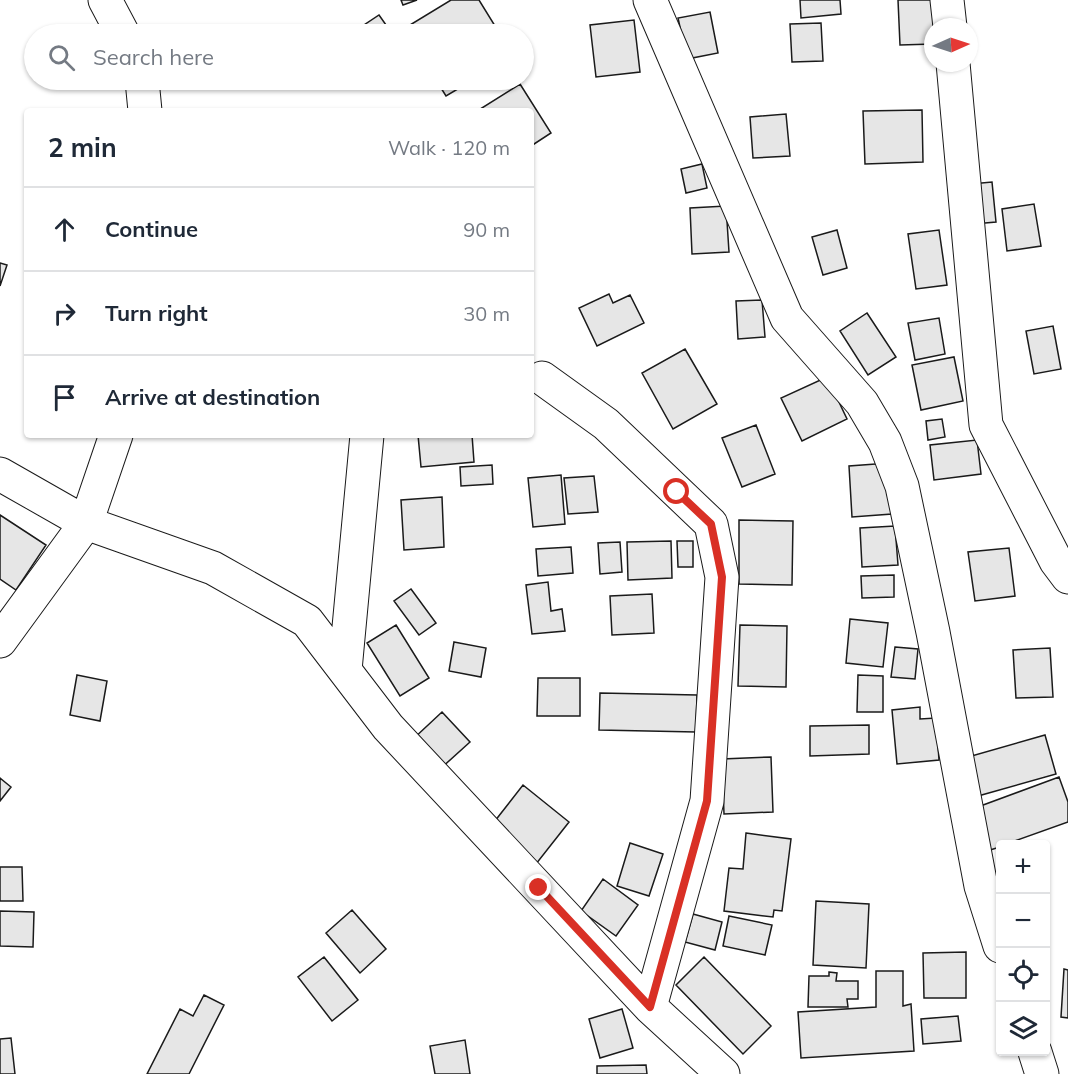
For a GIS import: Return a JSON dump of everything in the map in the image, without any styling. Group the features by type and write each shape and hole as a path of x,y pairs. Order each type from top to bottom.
{"street":[{"path":"105,0 118,24"},
{"path":"650,0 787,318 862,403 885,442 902,486 933,632 981,886 996,933"},
{"path":"947,0 949,18"},
{"path":"954,72 986,425 1056,561 1068,578"},
{"path":"143,90 145,108"},
{"path":"542,378 606,424 711,524 722,577 707,801 650,1007"},
{"path":"0,641 86,523 115,438"},
{"path":"345,670 367,438"},
{"path":"0,474 86,523 213,568 307,621 388,727 650,1007 723,1074"},
{"path":"1036,1056 1042,1074"}],"building":[{"path":"401,0 417,0 403,5"},
{"path":"451,0 479,0 494,24 412,24"},
{"path":"800,0 840,0 841,14 801,18"},
{"path":"898,0 934,0 934,18 924,18 924,44 900,45"},
{"path":"710,12 718,53 687,59 678,18"},
{"path":"379,15 385,24 366,24"},
{"path":"634,20 640,72 596,77 590,25"},
{"path":"821,23 823,61 792,62 790,24"},
{"path":"442,90 456,90 446,96"},
{"path":"510,90 524,90 551,133 534,144 534,108 482,108"},
{"path":"922,110 923,162 865,164 863,111"},
{"path":"786,114 790,156 753,158 750,117"},
{"path":"702,164 707,188 686,193 681,169"},
{"path":"992,182 996,222 974,224 971,184"},
{"path":"1034,204 1041,246 1007,251 1002,209"},
{"path":"726,206 729,252 692,254 690,208"},
{"path":"837,230 847,268 823,275 812,237"},
{"path":"939,230 947,285 916,289 908,234"},
{"path":"0,263 7,265 0,286"},
{"path":"609,294 613,303 630,295 644,323 597,346 579,308"},
{"path":"762,300 765,337 738,339 736,301"},
{"path":"867,313 896,357 868,375 840,331"},
{"path":"939,318 945,354 915,360 908,323"},
{"path":"1053,326 1061,369 1034,374 1026,331"},
{"path":"685,349 717,404 673,429 642,373"},
{"path":"954,357 963,401 921,410 912,365"},
{"path":"827,377 847,419 802,441 781,398"},
{"path":"942,419 945,437 928,440 926,421"},
{"path":"756,425 775,474 742,487 722,438"},
{"path":"418,438 472,438 474,462 421,467"},
{"path":"977,440 981,474 934,480 930,445"},
{"path":"889,463 892,514 852,517 849,466"},
{"path":"492,465 493,484 461,486 460,467"},
{"path":"561,475 565,524 533,527 528,478"},
{"path":"594,476 598,512 568,514 564,478"},
{"path":"442,497 444,547 404,550 401,500"},
{"path":"0,515 46,545 16,590 0,579"},
{"path":"739,520 793,521 792,585 739,584"},
{"path":"895,526 898,565 862,567 860,528"},
{"path":"671,541 672,578 628,580 627,542"},
{"path":"677,541 693,541 693,567 678,567"},
{"path":"620,542 622,572 600,574 598,543"},
{"path":"571,547 573,573 538,576 536,549"},
{"path":"1009,548 1015,596 975,601 968,552"},
{"path":"894,575 894,597 862,598 861,576"},
{"path":"548,582 551,611 562,609 565,631 532,634 526,585"},
{"path":"411,589 436,623 419,635 394,601"},
{"path":"652,594 654,633 612,635 610,596"},
{"path":"850,619 888,623 883,667 846,663"},
{"path":"396,625 429,678 400,696 367,643"},
{"path":"740,625 787,626 786,687 738,686"},
{"path":"454,642 486,648 481,677 449,671"},
{"path":"895,647 918,649 915,679 891,677"},
{"path":"1050,648 1053,697 1016,698 1013,650"},
{"path":"77,675 107,681 100,721 70,715"},
{"path":"858,675 883,676 883,712 857,712"},
{"path":"538,678 580,678 580,716 537,716"},
{"path":"600,693 697,695 696,732 599,730"},
{"path":"920,707 920,719 936,718 939,760 897,764 892,710"},
{"path":"442,712 470,742 439,770 412,740"},
{"path":"869,725 869,754 810,756 810,726"},
{"path":"1045,735 1056,774 978,796 968,757"},
{"path":"771,757 773,812 724,814 722,759"},
{"path":"1059,777 1068,802 1068,822 1017,840 996,840 996,848 990,850 975,808"},
{"path":"0,778 11,787 0,801"},
{"path":"523,785 569,822 536,864 491,826"},
{"path":"746,833 791,839 782,911 774,910 773,917 724,911 729,868 743,869"},
{"path":"630,843 663,854 649,896 617,886"},
{"path":"0,867 22,867 23,901 0,901"},
{"path":"603,879 638,905 616,936 581,911"},
{"path":"816,901 869,904 866,968 813,965"},
{"path":"352,910 386,949 360,973 326,933"},
{"path":"0,911 34,912 33,947 0,946"},
{"path":"693,914 722,922 715,950 685,942"},
{"path":"729,916 772,925 765,955 723,946"},
{"path":"966,952 966,998 924,998 923,953"},
{"path":"324,957 358,1000 332,1021 298,977"},
{"path":"704,957 771,1026 743,1054 676,985"},
{"path":"1064,969 1068,970 1068,1018 1061,1017"},
{"path":"876,971 903,971 903,1006 911,1004 914,1051 801,1058 798,1012 876,1007"},
{"path":"829,972 837,973 836,981 858,981 858,999 847,999 848,1007 808,1007 809,976 829,976"},
{"path":"204,995 224,1005 189,1074 147,1074 180,1009 193,1016"},
{"path":"622,1009 633,1048 600,1058 589,1019"},
{"path":"958,1016 961,1041 923,1044 921,1019"},
{"path":"11,1038 15,1074 0,1074 0,1039"},
{"path":"465,1040 470,1074 435,1074 430,1046"},
{"path":"646,1065 647,1074 597,1074 597,1066"}],"route":[{"path":"539,888 650,1007 707,801 722,577 711,524 677,492"}]}
